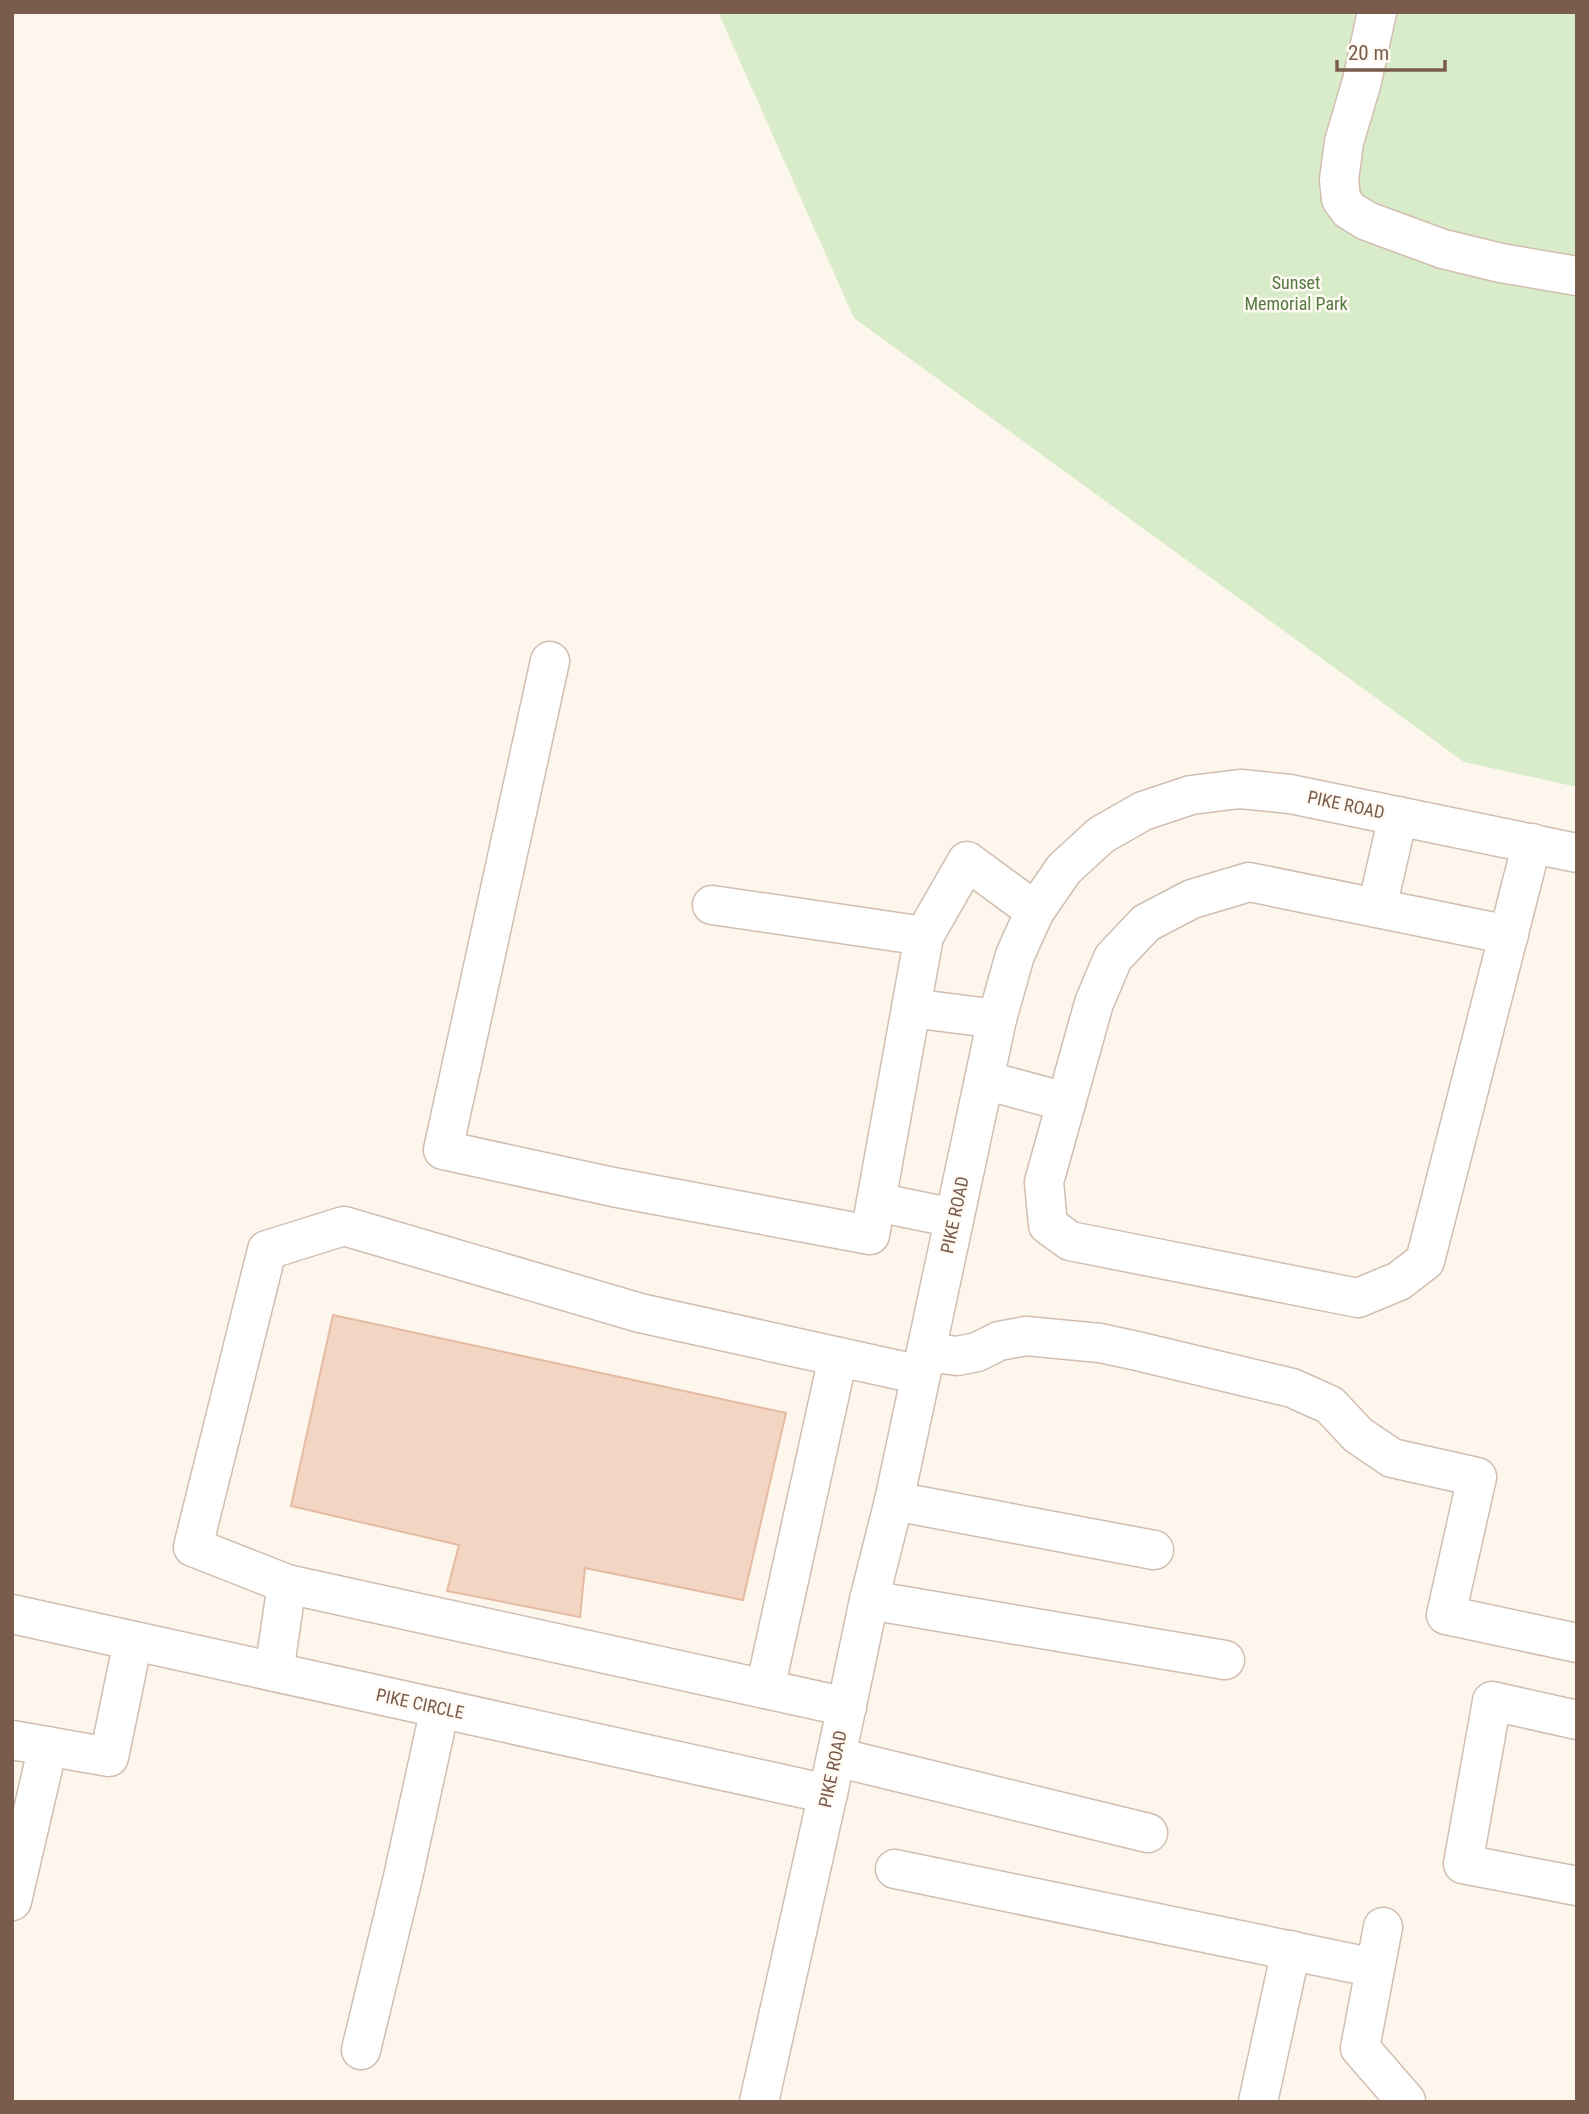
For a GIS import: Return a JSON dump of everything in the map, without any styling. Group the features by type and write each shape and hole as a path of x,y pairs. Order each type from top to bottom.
{"street":[{"path":"1377,12 1362,82 1344,142 1339,180 1341,199 1349,211 1367,221 1443,249 1501,263 1577,276"},
{"path":"550,661 443,1150 613,1187 870,1235 924,936 967,861 1035,911"},
{"name":"PIKE ROAD","path":"759,2102 869,1600 894,1501 997,1019 1015,955 1035,911 1064,869 1101,835 1143,811 1191,794 1240,789 1290,794 1577,853"},
{"path":"1377,908 1398,816"},
{"path":"1509,935 1249,882 1192,899 1146,923 1114,958 1094,1003 1044,1182 1048,1225 1070,1241 1358,1298 1399,1281 1425,1261 1509,935 1532,844"},
{"path":"712,905 924,936"},
{"path":"911,1008 997,1019"},
{"path":"984,1080 1066,1102"},
{"path":"876,1202 954,1218"},
{"path":"846,1707 288,1584 193,1547 267,1250 344,1226 640,1312 838,1357 923,1364 976,1352 999,1341 1026,1336 1058,1338 1100,1343 1292,1388 1330,1405 1358,1435 1392,1458 1477,1477 1446,1615 1577,1643"},
{"path":"765,1689 838,1357"},
{"path":"894,1501 1154,1550"},
{"path":"274,1672 288,1584"},
{"path":"869,1600 1225,1660"},
{"name":"PIKE CIRCLE","path":"12,1614 828,1794"},
{"path":"12,1901 30,1743 108,1757 133,1641"},
{"path":"1577,1720 1492,1700 1463,1864 1577,1886"},
{"path":"361,2050 440,1709"},
{"path":"836,1757 1148,1833"},
{"path":"895,1869 1375,1968"},
{"path":"1383,1927 1360,2048 1407,2101"},
{"path":"1258,2102 1291,1950"}],"green space":[{"name":"Sunset Memorial Park","path":"718,12 1577,12 1577,787 1464,762 854,318"}],"building":[{"path":"333,1315 786,1413 743,1600 585,1568 580,1617 447,1591 459,1545 291,1506"}]}
